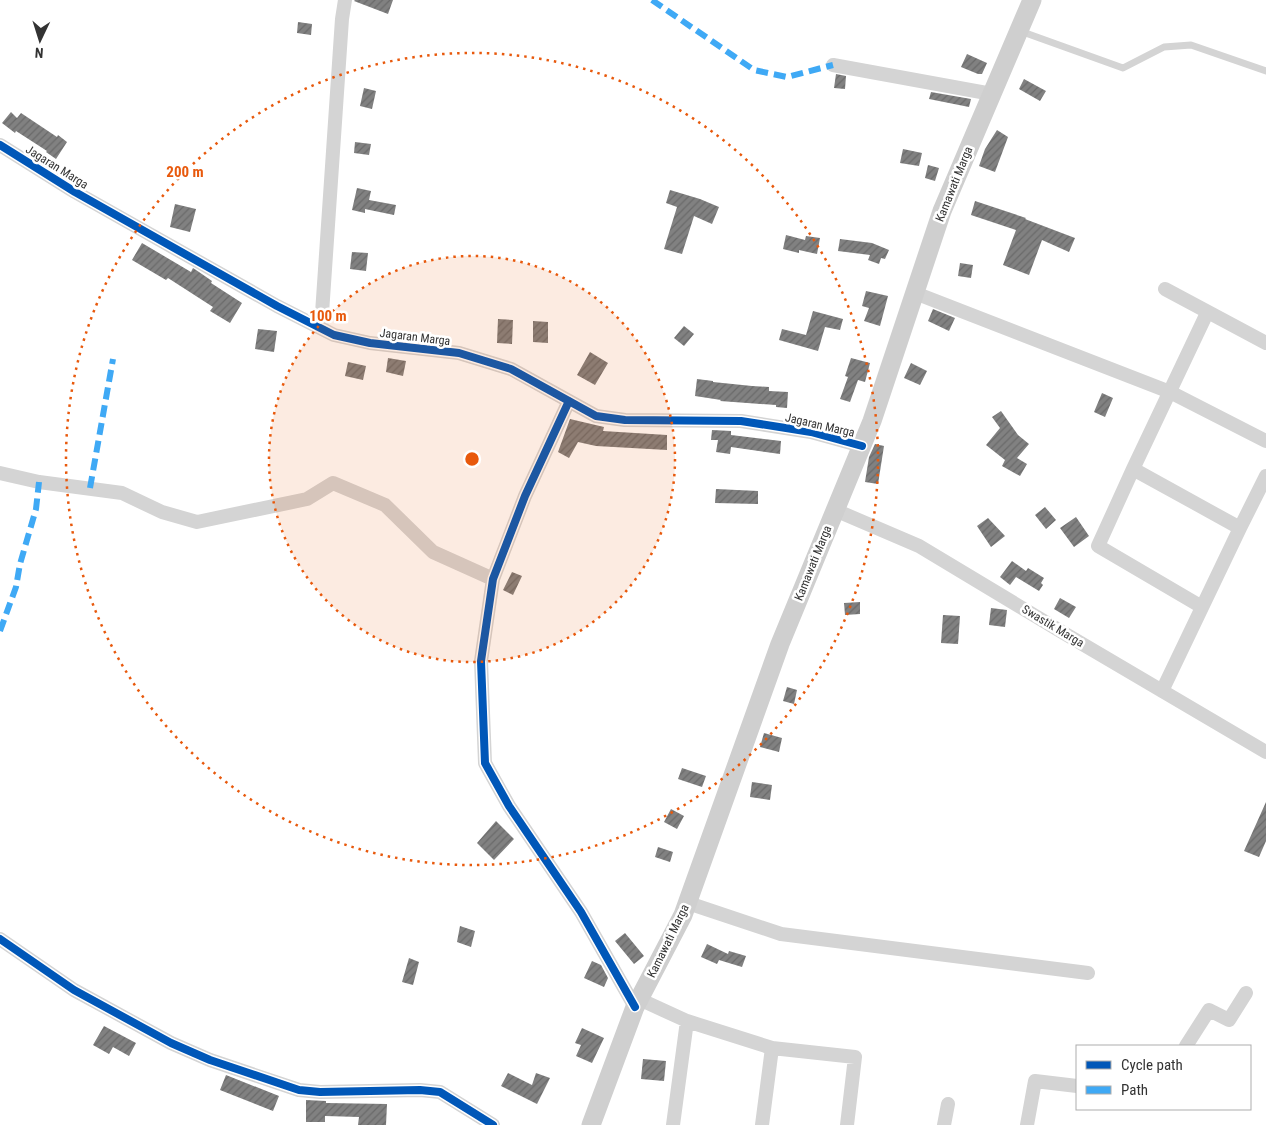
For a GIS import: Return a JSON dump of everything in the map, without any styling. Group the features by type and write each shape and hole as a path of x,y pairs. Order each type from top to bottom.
{"main road":[{"name":"Kamawati Marga","path":"591,1125 637,1003 688,903 780,644 872,421 942,211 1032,0"}],"street":[{"path":"322,328 342,19 345,0"},
{"path":"833,65 992,94"},
{"name":"Jagaran Marga","path":"0,145 75,192 277,306 334,334 370,343 459,353 511,368 596,416 625,420 741,421 811,432 862,446"},
{"path":"1165,289 1266,343"},
{"path":"915,293 1170,392 1266,441"},
{"path":"1202,607 1098,546 1207,313"},
{"path":"569,401 525,496 493,579 481,661 485,763 509,806 581,912 637,1003 772,1048 855,1057 847,1125"},
{"path":"1133,469 1240,528"},
{"path":"0,474 39,482 122,493 162,512 197,522 307,498 333,483 384,505 433,552 493,579"},
{"path":"1162,691 1266,476"},
{"name":"Swastik Marga","path":"835,510 919,546 1266,752"},
{"path":"688,903 781,934 1088,973"},
{"path":"0,939 74,990 172,1043 210,1060 299,1090 320,1092 420,1090 440,1092 493,1125"},
{"path":"1187,1045 1209,1010 1229,1020 1246,993"},
{"path":"672,1125 687,1021"},
{"path":"762,1125 772,1048"},
{"path":"1027,1125 1035,1081 1076,1086"},
{"path":"944,1125 948,1104"}],"lane":[{"path":"1019,31 1123,68 1164,47 1191,45 1266,71"}],"building":[{"path":"355,0 393,0 388,14"},
{"path":"298,22 312,24 311,35 297,33"},
{"path":"967,54 987,63 982,74 961,67"},
{"path":"836,74 846,76 845,89 834,88"},
{"path":"1024,79 1046,91 1040,101 1019,89"},
{"path":"364,88 376,91 372,109 360,106"},
{"path":"931,92 971,99 969,107 929,99"},
{"path":"11,112 17,118 21,113 67,142 56,159 47,151 16,131 15,133 2,123"},
{"path":"997,130 1008,137 995,172 979,166 985,149"},
{"path":"355,142 371,144 369,155 354,153"},
{"path":"903,149 922,153 919,166 900,163"},
{"path":"928,165 939,168 935,181 925,178"},
{"path":"357,188 371,191 369,200 396,205 394,215 365,209 365,213 352,210"},
{"path":"670,190 719,207 712,224 694,216 682,254 664,249 677,207 666,203"},
{"path":"975,201 1026,218 1075,238 1069,252 1042,240 1029,275 1003,265 1016,230 971,215"},
{"path":"175,204 196,209 190,232 170,227"},
{"path":"786,235 805,240 806,236 820,238 817,254 799,250 799,253 783,249"},
{"path":"840,239 872,243 889,250 885,259 881,258 879,264 868,260 870,255 838,251"},
{"path":"142,243 191,272 193,268 212,281 211,283 242,303 230,323 210,311 213,307 168,278 166,280 132,260"},
{"path":"352,252 368,253 366,271 350,269"},
{"path":"960,263 973,265 971,278 958,276"},
{"path":"866,291 888,296 880,326 864,321 869,308 862,306"},
{"path":"933,309 955,318 949,331 928,321"},
{"path":"813,311 843,319 840,330 825,327 818,351 779,340 782,329 806,335"},
{"path":"498,319 513,320 512,344 497,343"},
{"path":"533,321 548,322 548,343 533,342"},
{"path":"684,326 694,334 684,346 674,338"},
{"path":"258,329 277,331 274,352 255,349"},
{"path":"590,352 608,363 595,385 577,375"},
{"path":"388,358 406,361 403,376 386,372"},
{"path":"851,358 870,363 865,382 858,380 850,402 840,399 848,377 845,376"},
{"path":"348,362 366,366 363,380 345,376"},
{"path":"911,363 927,371 920,385 904,378"},
{"path":"697,379 769,387 769,391 788,392 787,408 776,407 776,405 720,401 695,396"},
{"path":"1102,393 1113,398 1105,417 1094,412"},
{"path":"1001,411 1018,435 1029,444 1017,458 1027,464 1020,476 1002,466 1005,460 986,445 1000,428 992,417"},
{"path":"570,419 604,427 603,431 667,435 667,450 596,446 578,442 569,458 558,452"},
{"path":"712,430 731,431 731,435 781,441 780,454 731,447 730,454 716,452 718,440 711,440"},
{"path":"875,444 884,446 878,484 865,482 869,457"},
{"path":"716,489 758,491 758,504 715,503"},
{"path":"1045,507 1056,520 1046,529 1035,515"},
{"path":"1076,517 1089,536 1074,547 1060,528"},
{"path":"988,518 1005,536 991,547 977,526"},
{"path":"1012,561 1026,571 1028,568 1044,578 1041,583 1043,585 1039,591 1016,577 1010,585 1000,577"},
{"path":"512,572 522,576 513,595 503,590"},
{"path":"1060,598 1076,607 1069,618 1054,609"},
{"path":"860,602 860,614 845,615 844,603"},
{"path":"991,608 1007,610 1005,627 989,625"},
{"path":"943,615 960,616 958,644 941,643"},
{"path":"787,687 797,690 794,704 783,701"},
{"path":"764,733 782,738 779,752 760,747"},
{"path":"682,768 706,776 702,787 678,779"},
{"path":"752,782 772,785 770,800 750,797"},
{"path":"1266,802 1266,841 1259,857 1244,851"},
{"path":"671,809 684,816 677,829 664,822"},
{"path":"496,821 514,839 494,860 477,843"},
{"path":"658,847 673,852 670,862 655,857"},
{"path":"460,926 475,931 471,947 457,942"},
{"path":"625,933 644,956 634,964 615,941"},
{"path":"707,944 728,954 729,951 746,956 742,967 719,960 717,964 701,957"},
{"path":"409,958 419,962 413,985 402,982"},
{"path":"592,961 601,965 608,978 604,987 584,978"},
{"path":"104,1026 136,1043 129,1056 113,1047 109,1054 93,1045"},
{"path":"582,1028 604,1038 592,1063 576,1056 581,1045 575,1043"},
{"path":"643,1059 666,1061 664,1081 641,1079"},
{"path":"508,1073 532,1085 536,1073 550,1078 537,1104 501,1086"},
{"path":"226,1075 279,1096 273,1111 220,1090"},
{"path":"306,1100 326,1101 326,1103 387,1104 386,1125 358,1125 359,1117 325,1116 325,1122 306,1122"}],"marked path":[{"path":"652,0 754,70 787,77 833,65"},
{"path":"90,488 113,359"},
{"path":"0,631 16,587 20,564 36,509 39,482"}],"cycle path":[{"path":"0,145 75,192 277,306 334,335 370,343 459,353 511,369 596,416 625,420 741,421 811,432 862,446"},
{"path":"569,401 525,496 493,579 481,661 485,763 509,806 581,912 635,1007"},
{"path":"0,939 74,990 171,1043 210,1060 299,1090 320,1092 420,1090 440,1092 493,1125"}]}
